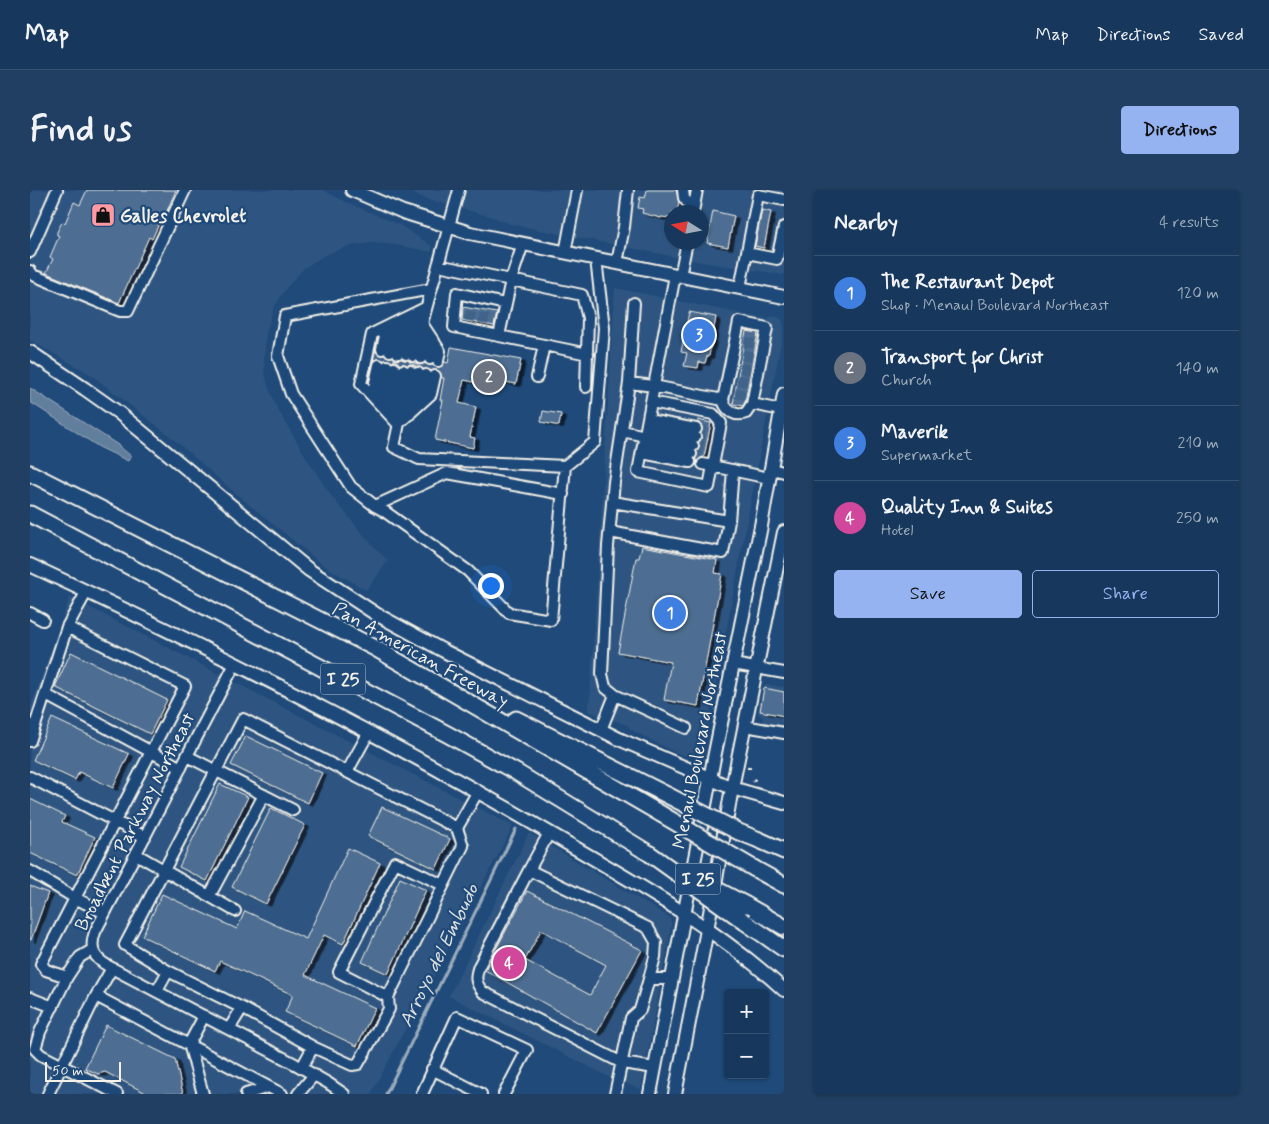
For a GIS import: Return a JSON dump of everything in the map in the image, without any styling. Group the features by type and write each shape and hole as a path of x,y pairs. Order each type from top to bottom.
{"highway":[{"name":"Pan American Freeway","path":"30,473 375,648 784,885"},
{"name":"I 25","path":"30,514 456,738 516,772 650,854 784,927"},
{"path":"375,648 739,832 784,851"},
{"path":"650,854 784,949"}],"main road":[{"path":"352,190 403,212 449,227 565,253 784,297"},
{"path":"30,352 119,413 258,529 334,587 376,614 444,651 601,730 732,788 784,803"},
{"name":"Menaul Boulevard Northeast","path":"650,1094 784,394"},
{"path":"675,1094 732,788 784,532"},
{"path":"30,565 186,638 369,732 478,791 684,915 762,971 784,990"}],"street":[{"path":"30,252 57,190"},
{"path":"30,271 33,275 120,311 128,311 185,190"},
{"path":"410,355 421,311 431,290 459,190"},
{"path":"565,253 577,190"},
{"path":"617,263 624,228 628,190"},
{"path":"683,190 684,198 689,205"},
{"path":"694,205 698,190"},
{"path":"740,288 758,195 784,200"},
{"path":"747,253 777,259 784,227"},
{"path":"499,336 510,280 523,244"},
{"path":"651,402 713,414 721,423 711,449 709,487 638,472 645,436 651,402 654,386 685,250"},
{"path":"421,311 372,334 362,384 385,410 394,447 419,458 566,466 596,442 604,328 596,259"},
{"path":"438,266 582,295 588,318 586,387"},
{"path":"431,290 285,316 278,356 291,394 352,487 375,506 468,571 509,613 552,620 566,466"},
{"path":"506,304 457,293 454,327 468,325 482,328 499,336 588,354"},
{"path":"472,308 474,297"},
{"path":"485,311 487,300"},
{"path":"634,303 629,383 612,502 602,674 605,687 615,695 686,728"},
{"path":"410,355 434,342 422,322 421,311"},
{"path":"410,355 422,322"},
{"path":"739,322 767,328 760,345 752,383 751,399 746,413 736,414 729,411 725,406 728,395 740,342 739,322"},
{"path":"396,323 410,355"},
{"path":"396,323 410,355"},
{"path":"410,355 427,332"},
{"path":"537,377 544,345"},
{"path":"385,410 406,371"},
{"path":"385,410 406,371"},
{"path":"385,410 406,371"},
{"path":"406,371 431,394 410,414"},
{"path":"406,371 410,414"},
{"path":"629,383 728,395"},
{"path":"751,399 781,410"},
{"path":"385,410 410,414"},
{"path":"622,430 693,446"},
{"path":"645,436 693,446"},
{"path":"645,436 693,446"},
{"path":"711,449 733,470 770,474 784,472"},
{"path":"610,532 723,553 729,521 733,470"},
{"path":"375,506 447,472 563,494"},
{"path":"612,502 729,521"},
{"path":"30,742 68,627 86,591"},
{"path":"30,613 42,620"},
{"path":"67,977 46,970 42,964 185,686 68,627"},
{"name":"Broadbent Parkway Northeast","path":"235,664 105,913 93,938 92,950 99,961 302,1068 344,1094"},
{"path":"733,664 784,673"},
{"path":"46,695 181,768"},
{"path":"601,730 615,695"},
{"path":"457,828 243,719 125,945 168,972 242,1008 313,1047 352,1065 358,1064 389,1009 388,997 462,846 457,828 478,791"},
{"path":"745,726 784,733"},
{"path":"347,772 369,732"},
{"path":"187,756 293,810"},
{"path":"30,777 145,837"},
{"path":"210,895 264,795"},
{"path":"549,833 479,966 476,977 477,985 483,992 622,1063 655,1068"},
{"path":"136,854 235,911"},
{"path":"388,997 339,972 395,862 443,885"},
{"path":"529,870 648,928 656,942 655,958 640,1010 631,1018 615,1094"},
{"path":"30,872 105,913"},
{"path":"92,950 80,957 67,977 40,1032 35,1049 41,1055 117,1094"},
{"path":"48,1094 96,996 112,968"},
{"path":"157,992 168,972"},
{"path":"649,979 672,979"},
{"path":"96,996 282,1094"},
{"path":"30,998 53,1007"},
{"path":"229,1029 242,1008"},
{"path":"203,1094 189,1044 204,1016"},
{"path":"422,1094 457,1017 527,1050 504,1094"},
{"path":"302,1068 313,1047"},
{"path":"432,1069 481,1094"},
{"path":"298,1094 314,1075"},
{"path":"246,1094 269,1087"}],"path":[{"path":"747,768 752,768"},
{"path":"753,782 757,777"}],"shaded area":[{"path":"30,190 323,190 398,224 432,246 432,252 396,245 372,243 348,246 325,255 304,268 287,287 273,309 266,334 265,373 278,410 333,498 388,561 366,590 323,565 171,437 90,374 30,340"},
{"path":"404,190 784,190 784,275 701,262 510,224 493,217 432,201"},
{"path":"615,288 767,319 774,315 782,320 784,327 704,747 701,754 692,758 675,752 633,731 627,725 588,711"},
{"path":"30,388 118,445 131,456 128,461 99,447 30,402"},
{"path":"70,597 513,826 371,1094 30,1094 30,709"},
{"path":"766,684 784,687 784,728 762,722 763,717 758,714 762,689"},
{"path":"529,833 669,917 672,924 641,1089 611,1078 449,996"}],"building":[{"path":"87,190 176,190 164,218 162,217 152,239 149,237 119,303 46,273 53,259 50,257 59,236 57,232 61,224 65,223 74,202 80,205"},
{"path":"647,190 676,190 679,203 679,205 664,205 664,217 661,218 642,213 643,209 638,208 640,197 645,198"},
{"path":"762,210 771,212 764,248 755,246"},
{"path":"713,211 734,216 728,247 709,243"},
{"path":"463,307 497,313 494,326 462,320"},
{"path":"689,312 716,317 709,356 707,356 705,363 699,362 698,368 684,366 687,353 681,352"},
{"path":"746,331 758,333 743,406 733,404"},
{"path":"451,347 521,360 516,384 495,380 493,386 464,380 459,403 476,407 470,437 475,438 473,448 435,440 443,400 440,400 444,378 442,378 439,371 423,369 411,364 400,364 396,361 380,358 373,362 375,351 380,356 385,355 396,360 401,359 420,365 425,363 440,368 445,362 448,363"},
{"path":"543,411 561,414 559,426 541,422"},
{"path":"698,420 711,423 704,457 700,458 697,462 697,451 700,447 699,443 702,439 701,434 703,430"},
{"path":"642,546 717,560 715,573 722,574 698,706 664,700 671,662 618,652 636,558 639,558"},
{"path":"71,652 167,700 150,734 55,687"},
{"path":"764,688 784,692 784,716 760,711"},
{"path":"52,718 129,754 113,788 79,772 75,780 33,760"},
{"path":"246,736 322,773 308,803 231,765"},
{"path":"220,784 248,797 207,881 179,867"},
{"path":"30,799 65,816 62,822 95,837 77,875 30,853"},
{"path":"382,807 450,839 436,869 368,836"},
{"path":"271,808 305,825 266,904 232,887"},
{"path":"348,848 380,863 343,944 324,935 305,975 375,1008 357,1046 285,1012 293,995 220,961 215,971 142,936 162,894 237,929 245,911 306,939"},
{"path":"400,878 426,890 388,974 362,962"},
{"path":"30,886 48,893 31,940 30,940"},
{"path":"527,891 642,950 597,1033 485,970","holes":["541,930 606,965 590,995 525,960"]},
{"path":"106,1025 175,1059 183,1094 144,1094 144,1092 105,1072 98,1074 85,1068"}],"waterway":[{"name":"Arroyo del Embudo","path":"386,1094 516,829"}],"tunnel":[{"path":"469,321 472,308"},
{"path":"483,324 485,311"},
{"path":"744,342 756,344"},
{"path":"379,365 382,349"},
{"path":"387,366 390,351"},
{"path":"403,370 406,354"},
{"path":"742,355 753,357"},
{"path":"426,375 430,359"},
{"path":"435,376 438,361"},
{"path":"740,368 751,370"},
{"path":"737,380 749,382"},
{"path":"735,393 746,395"},
{"path":"696,429 710,432"},
{"path":"695,437 708,440"},
{"path":"693,446 706,449"},
{"path":"691,454 704,457"}],"place":[{"name":"Galles Chevrolet","path":"103,215"},
{"name":"Maverik","path":"699,335"},
{"name":"Transport for Christ","path":"489,377"},
{"name":"The Restaurant Depot","path":"670,613"},
{"name":"Quality Inn & Suites","path":"509,963"}]}
